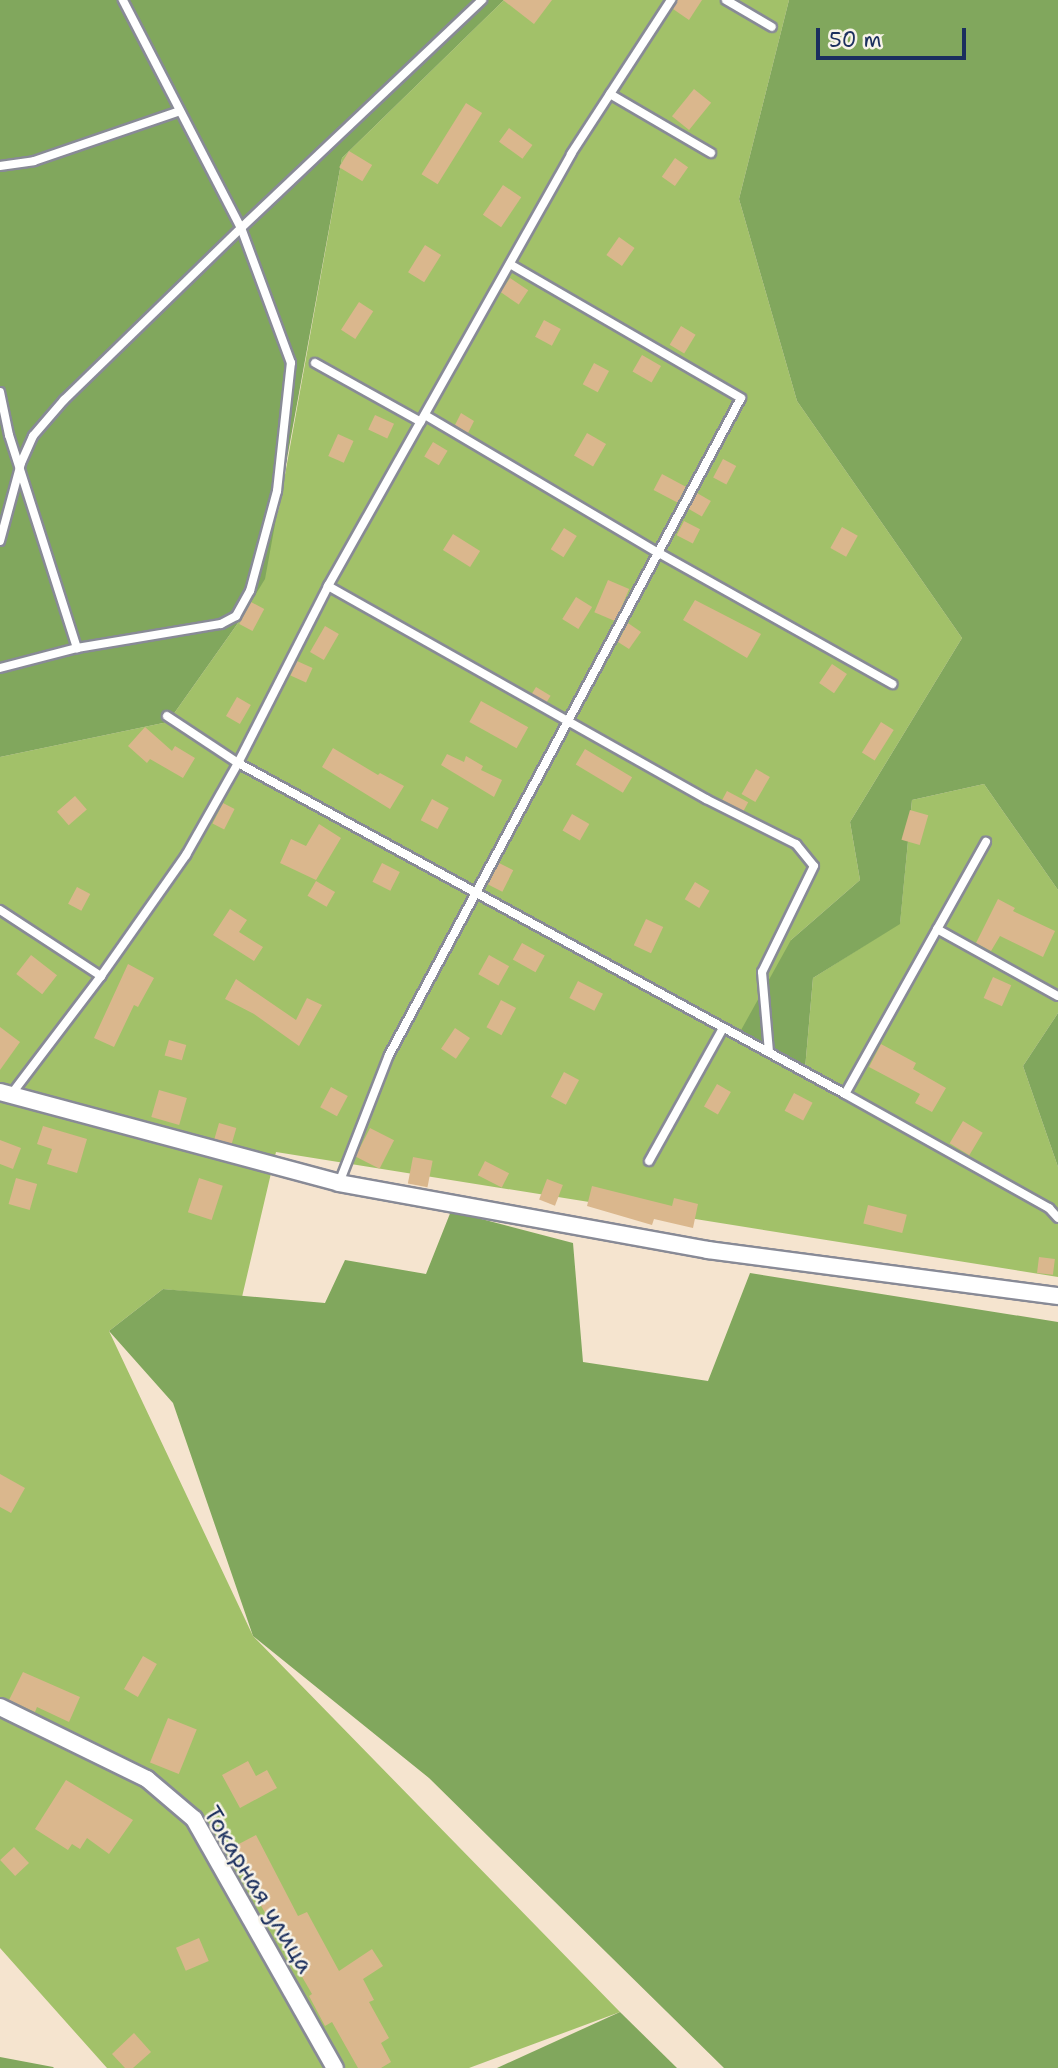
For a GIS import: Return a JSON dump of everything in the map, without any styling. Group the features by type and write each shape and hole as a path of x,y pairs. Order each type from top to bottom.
{"street":[{"path":"4,1098 340,1183 708,1250 1058,1296"},
{"name":"Токарная улица","path":"0,1707 147,1779 194,1819 335,2068"}],"lane":[{"path":"0,668 77,648 221,624 236,616 250,591 277,491 291,363 241,228 123,0"},
{"path":"0,541 21,463 33,436 64,400 482,0"},
{"path":"4,1098 101,976 186,855 238,763 328,586 571,154 671,0"},
{"path":"726,0 772,27"},
{"path":"610,94 711,153"},
{"path":"0,166 34,161 180,111"},
{"path":"340,1183 389,1055 473,892 741,398 510,264"},
{"path":"315,362 423,419 892,684"},
{"path":"0,392 9,435 21,463 77,648"},
{"path":"328,586 706,799 796,844 814,866 762,972 769,1052"},
{"path":"167,716 238,763 845,1094 1049,1208 1058,1218"},
{"path":"845,1094 986,842"},
{"path":"0,910 101,976"},
{"path":"937,929 1058,996"},
{"path":"649,1161 723,1028"}],"green space":[{"path":"0,0 504,0 342,158 265,579 238,623 168,722 0,757"},
{"path":"504,0 789,0 739,199 797,401 962,638 850,822 860,880 791,940 805,1069 813,978 900,923 912,800 984,784 1058,890 1058,1013 1023,1066 1058,1167 1058,1277 276,1152 242,1297 163,1289 109,1331 253,1636 620,2012 469,2068 107,2068 0,1948 0,757 168,722 238,623 249,601 279,508 342,158"},
{"path":"789,0 1058,0 1058,890 984,784 912,800 900,924 813,978 805,1069 740,1032 791,940 860,880 850,822 962,638 797,401 739,199"},
{"path":"1058,1013 1058,1167 1023,1066"},
{"path":"451,1211 573,1243 583,1362 708,1381 750,1273 1058,1322 1058,2068 724,2068 429,1778 253,1636 173,1403 109,1331 163,1289 325,1303 345,1260 426,1274"},
{"path":"620,2012 677,2068 497,2068"},
{"path":"0,2057 53,2067 54,2068 0,2068"}],"building":[{"path":"503,0 552,0 534,24"},
{"path":"677,0 702,0 689,20 673,9"},
{"path":"694,89 711,103 689,130 672,116"},
{"path":"466,103 482,113 438,184 421,174"},
{"path":"509,128 532,145 522,159 499,142"},
{"path":"349,151 372,165 362,181 339,167"},
{"path":"675,158 688,167 675,186 662,177"},
{"path":"503,185 521,197 501,227 483,215"},
{"path":"619,237 635,248 622,266 606,255"},
{"path":"425,245 441,255 424,282 408,272"},
{"path":"510,278 528,290 519,304 500,292"},
{"path":"359,302 373,311 355,339 341,330"},
{"path":"544,320 561,329 552,346 535,337"},
{"path":"681,326 696,335 684,354 670,345"},
{"path":"642,355 661,366 652,382 632,371"},
{"path":"594,363 609,371 598,392 583,384"},
{"path":"461,413 474,421 468,433 455,425"},
{"path":"375,415 394,424 387,438 368,430"},
{"path":"587,433 606,444 593,467 574,456"},
{"path":"338,434 354,441 344,463 328,456"},
{"path":"433,442 448,451 439,465 424,457"},
{"path":"723,459 736,466 726,485 713,478"},
{"path":"662,474 686,487 677,503 654,490"},
{"path":"697,493 711,501 702,517 688,509"},
{"path":"684,521 700,529 693,543 677,535"},
{"path":"842,527 858,536 846,557 830,548"},
{"path":"564,528 577,536 563,557 551,549"},
{"path":"453,534 480,551 470,567 443,550"},
{"path":"608,580 629,589 615,621 594,612"},
{"path":"576,597 592,607 578,629 562,619"},
{"path":"695,600 761,634 747,658 683,620"},
{"path":"251,602 264,609 253,631 239,624"},
{"path":"628,623 641,632 629,649 618,642"},
{"path":"325,626 339,634 324,660 310,652"},
{"path":"297,661 313,668 306,683 290,676"},
{"path":"832,664 847,674 834,693 819,683"},
{"path":"536,687 551,696 546,703 532,694"},
{"path":"237,697 251,705 240,724 226,716"},
{"path":"481,701 528,727 517,748 469,722"},
{"path":"881,722 894,730 875,760 862,753"},
{"path":"145,727 172,751 175,746 195,758 183,778 150,759 147,763 128,746"},
{"path":"333,748 378,775 380,773 404,786 390,809 322,767"},
{"path":"585,749 632,777 623,793 576,764"},
{"path":"447,754 464,762 466,756 483,766 481,770 502,780 494,797 441,765"},
{"path":"756,769 770,777 755,802 742,794"},
{"path":"727,791 748,802 743,811 722,800"},
{"path":"75,796 87,810 69,825 57,812"},
{"path":"432,799 449,808 438,829 421,820"},
{"path":"223,803 235,809 224,829 213,823"},
{"path":"910,810 928,815 920,845 901,840"},
{"path":"572,814 589,824 580,840 562,830"},
{"path":"319,824 341,838 316,880 280,863 291,839 306,846"},
{"path":"382,863 400,872 390,891 372,882"},
{"path":"499,863 513,870 502,892 488,884"},
{"path":"316,881 335,892 327,907 308,896"},
{"path":"695,882 710,891 699,908 685,899"},
{"path":"77,887 90,894 81,911 68,904"},
{"path":"998,899 1015,908 1013,911 1055,931 1043,957 1000,936 991,951 976,943"},
{"path":"230,909 247,920 239,932 263,947 254,961 213,935"},
{"path":"646,919 663,927 651,953 634,945"},
{"path":"522,943 545,956 536,972 513,960"},
{"path":"31,955 57,975 42,994 16,974"},
{"path":"489,955 509,966 498,985 478,974"},
{"path":"128,964 154,978 138,1007 134,1005 114,1047 94,1038"},
{"path":"993,977 1011,985 1002,1006 984,998"},
{"path":"236,979 296,1020 307,998 322,1005 299,1046 254,1014 225,999"},
{"path":"578,981 603,994 594,1011 569,998"},
{"path":"501,1000 516,1008 501,1035 486,1027"},
{"path":"0,1027 20,1042 0,1070"},
{"path":"455,1028 470,1038 456,1059 441,1049"},
{"path":"169,1040 186,1045 182,1060 165,1055"},
{"path":"881,1044 916,1063 913,1069 946,1088 932,1112 915,1103 920,1094 869,1067"},
{"path":"564,1072 579,1080 566,1105 551,1097"},
{"path":"717,1084 731,1092 718,1115 704,1107"},
{"path":"331,1087 348,1096 337,1116 320,1107"},
{"path":"159,1090 187,1098 179,1125 151,1117"},
{"path":"794,1093 813,1103 803,1121 785,1111"},
{"path":"963,1121 983,1133 969,1155 950,1143"},
{"path":"219,1123 236,1128 232,1144 214,1139"},
{"path":"43,1126 87,1139 77,1173 47,1164 52,1149 37,1144"},
{"path":"370,1128 394,1140 380,1169 355,1157"},
{"path":"0,1140 21,1148 13,1169 0,1164"},
{"path":"413,1157 433,1161 427,1187 408,1184"},
{"path":"485,1161 509,1173 502,1188 478,1175"},
{"path":"16,1178 37,1184 30,1210 9,1204"},
{"path":"199,1178 223,1186 212,1220 188,1212"},
{"path":"547,1179 563,1185 555,1206 539,1200"},
{"path":"592,1186 672,1206 674,1198 698,1204 693,1228 654,1219 652,1225 587,1206"},
{"path":"868,1205 907,1215 902,1233 863,1223"},
{"path":"1039,1257 1055,1259 1053,1275 1037,1273"},
{"path":"0,1474 25,1488 11,1513 0,1507"},
{"path":"143,1656 157,1664 138,1697 124,1689"},
{"path":"23,1672 80,1697 69,1722 37,1707 35,1712 9,1700"},
{"path":"168,1718 197,1730 179,1774 150,1763"},
{"path":"248,1761 256,1776 267,1770 277,1788 240,1808 222,1775"},
{"path":"66,1780 133,1820 109,1854 87,1838 80,1849 72,1844 68,1850 35,1829"},
{"path":"256,1835 298,1916 307,1912 339,1971 372,1949 383,1966 363,1979 374,2000 369,2002 389,2038 381,2043 391,2062 381,2068 358,2068 332,2022 325,2026 309,1996 312,1994 252,1890 258,1887 235,1846"},
{"path":"14,1847 29,1863 15,1876 0,1860"},
{"path":"199,1938 209,1961 186,1971 176,1948"},
{"path":"134,2033 151,2052 133,2068 125,2068 112,2054"}]}
